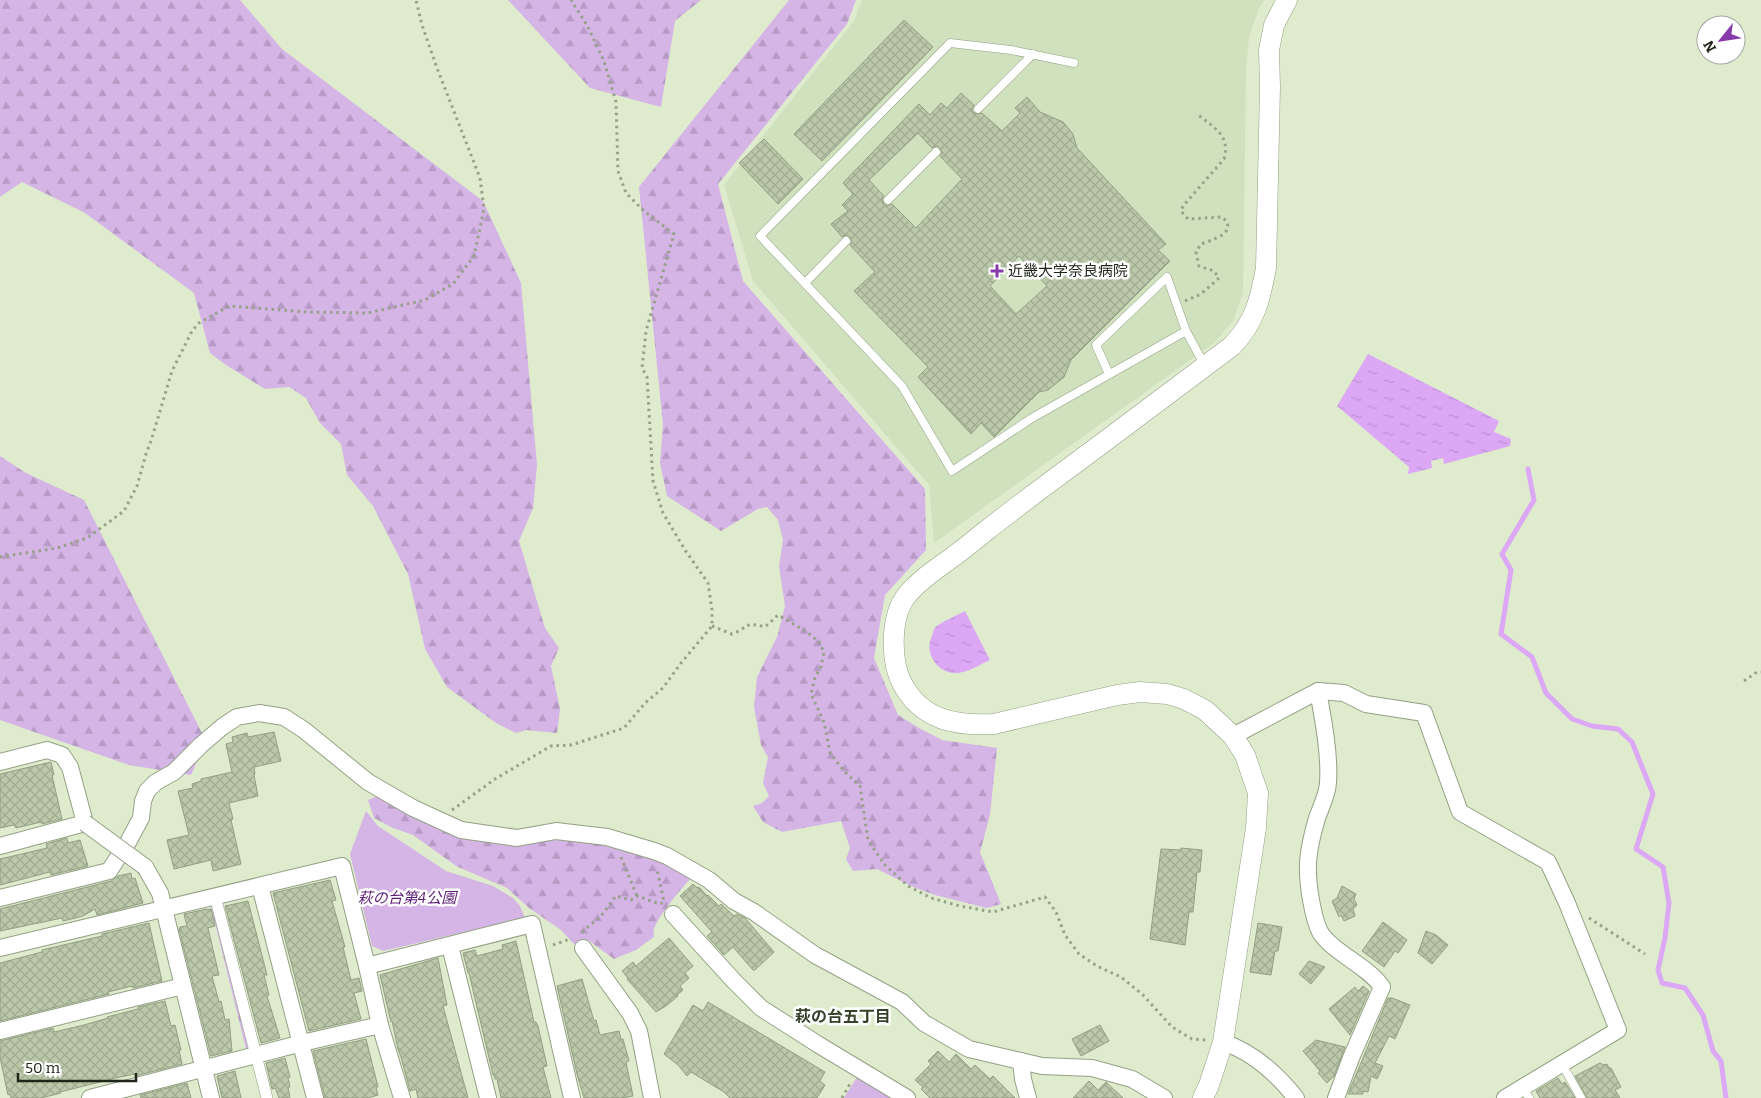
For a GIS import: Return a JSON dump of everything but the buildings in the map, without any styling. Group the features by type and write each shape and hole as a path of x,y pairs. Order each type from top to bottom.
{"street":[{"path":"1203,1098 1223,1042 1256,828 1258,793 1245,755 1233,736 1205,710 1184,699 1166,694 1140,692 1117,695 994,724 974,725 956,723 926,711 909,696 898,676 894,657 894,639 896,620 906,596 927,576 1004,516 1232,346 1242,336 1256,311 1266,268 1270,87 1269,50 1274,25 1287,0"},
{"path":"1233,736 1318,691 1344,693 1366,704 1424,713 1460,812 1548,862 1567,903 1618,1030 1562,1064 1526,1093 1505,1098"},
{"path":"1318,691 1324,722 1328,783 1307,860 1307,880 1313,910 1323,936 1382,987 1336,1098"},
{"path":"0,898 109,871 141,818 143,801 147,791 156,782 174,772 222,727 237,717 259,713 284,716 368,782 413,808 461,830 517,838 556,830 607,837 654,851 667,856 708,880 734,901 754,912 815,955 902,1002 924,1023 969,1049 1042,1066 1092,1068 1132,1079 1164,1098"},
{"path":"0,762 47,750 62,755 70,767 84,823 145,867 160,893 212,1098"},
{"path":"0,846 84,823"},
{"path":"0,948 342,866 368,966 380,1025 402,1098"},
{"path":"260,886 315,1098"},
{"path":"215,896 267,1098"},
{"path":"673,914 734,982 761,1008 907,1098"},
{"path":"368,966 532,924 572,1098"},
{"path":"578,940 630,1013 638,1031 652,1098"},
{"path":"450,946 488,1098"},
{"path":"0,1032 183,986"},
{"path":"90,1098 123,1094 204,1068 380,1025"},
{"path":"1223,1042 1237,1047 1252,1056 1296,1098"},
{"path":"1021,1060 1028,1098"}],"lane":[{"path":"1074,63 1011,50 950,43 760,236 902,386 952,471 1032,418 1186,331"},
{"path":"978,110 1033,54"},
{"path":"888,200 936,152"},
{"path":"805,283 846,241"},
{"path":"1109,374 1096,345 1167,277 1186,331 1205,366"},
{"path":"1562,1064 1581,1098"}],"path":[{"path":"0,557 57,548 86,538 124,511 137,486 172,371 192,331 199,323 228,306 308,312 368,313 425,300 453,284 474,256 484,209 480,178 437,68 422,25 416,0"},
{"path":"439,819 495,779 551,746 571,745 624,728 645,703 663,688 712,626 708,583 685,550 664,513 652,481 647,377 642,368 646,331 674,234 644,211 626,193 618,171 616,102 604,60 587,24 571,0"},
{"path":"1176,305 1201,294 1219,278 1214,271 1199,266 1196,252 1201,244 1219,238 1226,232 1228,226 1226,220 1222,217 1188,219 1181,211 1183,206 1224,158 1227,150 1226,141 1217,130 1197,114"},
{"path":"712,626 732,634 740,632 745,625 753,624 765,627 778,615 820,642 824,652 821,667 815,677 811,694 824,722 830,753 844,771 860,786 868,840 884,864 908,886 931,898 993,912 1045,896 1056,912 1065,935 1079,954 1097,966 1122,977 1143,994 1172,1027 1192,1039 1223,1042"},
{"path":"1744,681 1757,672 1761,672"},
{"path":"630,843 628,855 621,856 637,896 660,904 664,902 654,851"},
{"path":"538,949 578,940 601,916 616,896 631,900 637,896"},
{"path":"1588,917 1646,954"}],"shaded area":[{"name":"近畿大学奈良病院","path":"862,0 1264,0 1259,8 1249,37 1246,69 1243,293 1233,321 1214,343 934,543 929,485 753,281 724,185 854,21"}],"green space":[{"path":"0,0 240,0 282,49 483,201 521,283 537,465 533,508 519,541 545,628 559,648 551,666 560,709 557,733 526,730 516,733 496,723 447,687 425,649 408,574 373,506 347,475 341,444 320,423 306,398 289,387 265,389 210,353 194,293 85,213 22,182 0,197"},
{"path":"508,0 701,0 675,21 661,107 590,88"},
{"path":"789,0 856,0 847,24 718,184 743,281 925,489 926,550 885,595 874,658 898,715 942,740 997,748 990,815 980,852 1001,904 987,908 935,895 913,887 877,869 853,871 846,859 850,848 841,821 782,832 763,822 753,806 762,803 769,796 763,783 768,757 761,745 754,707 757,677 777,637 785,606 779,566 783,540 778,520 767,507 758,509 721,531 667,496 660,463 663,425 639,187"},
{"path":"0,456 26,473 84,500 206,741 191,775 129,765 0,720"},
{"path":"378,796 518,843 558,840 598,842 665,861 691,878 660,917 654,929 654,937 636,950 614,959 588,940 574,944 561,930 529,908 507,888 456,866 413,835 393,828 374,818 368,800"},
{"name":"萩の台第4公園","path":"366,811 378,826 446,871 493,886 513,898 520,906 525,918 383,951 372,946 350,854"},
{"path":"221,900 259,1049 247,1053 210,903"},
{"path":"857,1077 892,1098 844,1098"}],"water":[{"path":"1368,354 1499,421 1494,432 1511,439 1510,446 1444,464 1443,458 1431,461 1432,468 1408,474 1409,467 1337,406"},
{"path":"965,611 990,660 968,671 953,673 941,669 933,660 930,642 936,627"}],"waterway":[{"path":"1528,469 1534,500 1502,554 1511,570 1501,634 1532,657 1546,693 1572,719 1592,726 1618,729 1632,742 1653,794 1636,849 1663,867 1669,903 1665,938 1658,970 1662,983 1685,988 1703,1015 1713,1051 1721,1061 1726,1098"}],"place":[{"name":"近畿大学奈良病院","path":"997,271"}],"district":[{"name":"萩の台五丁目","path":"843,1016"}]}
